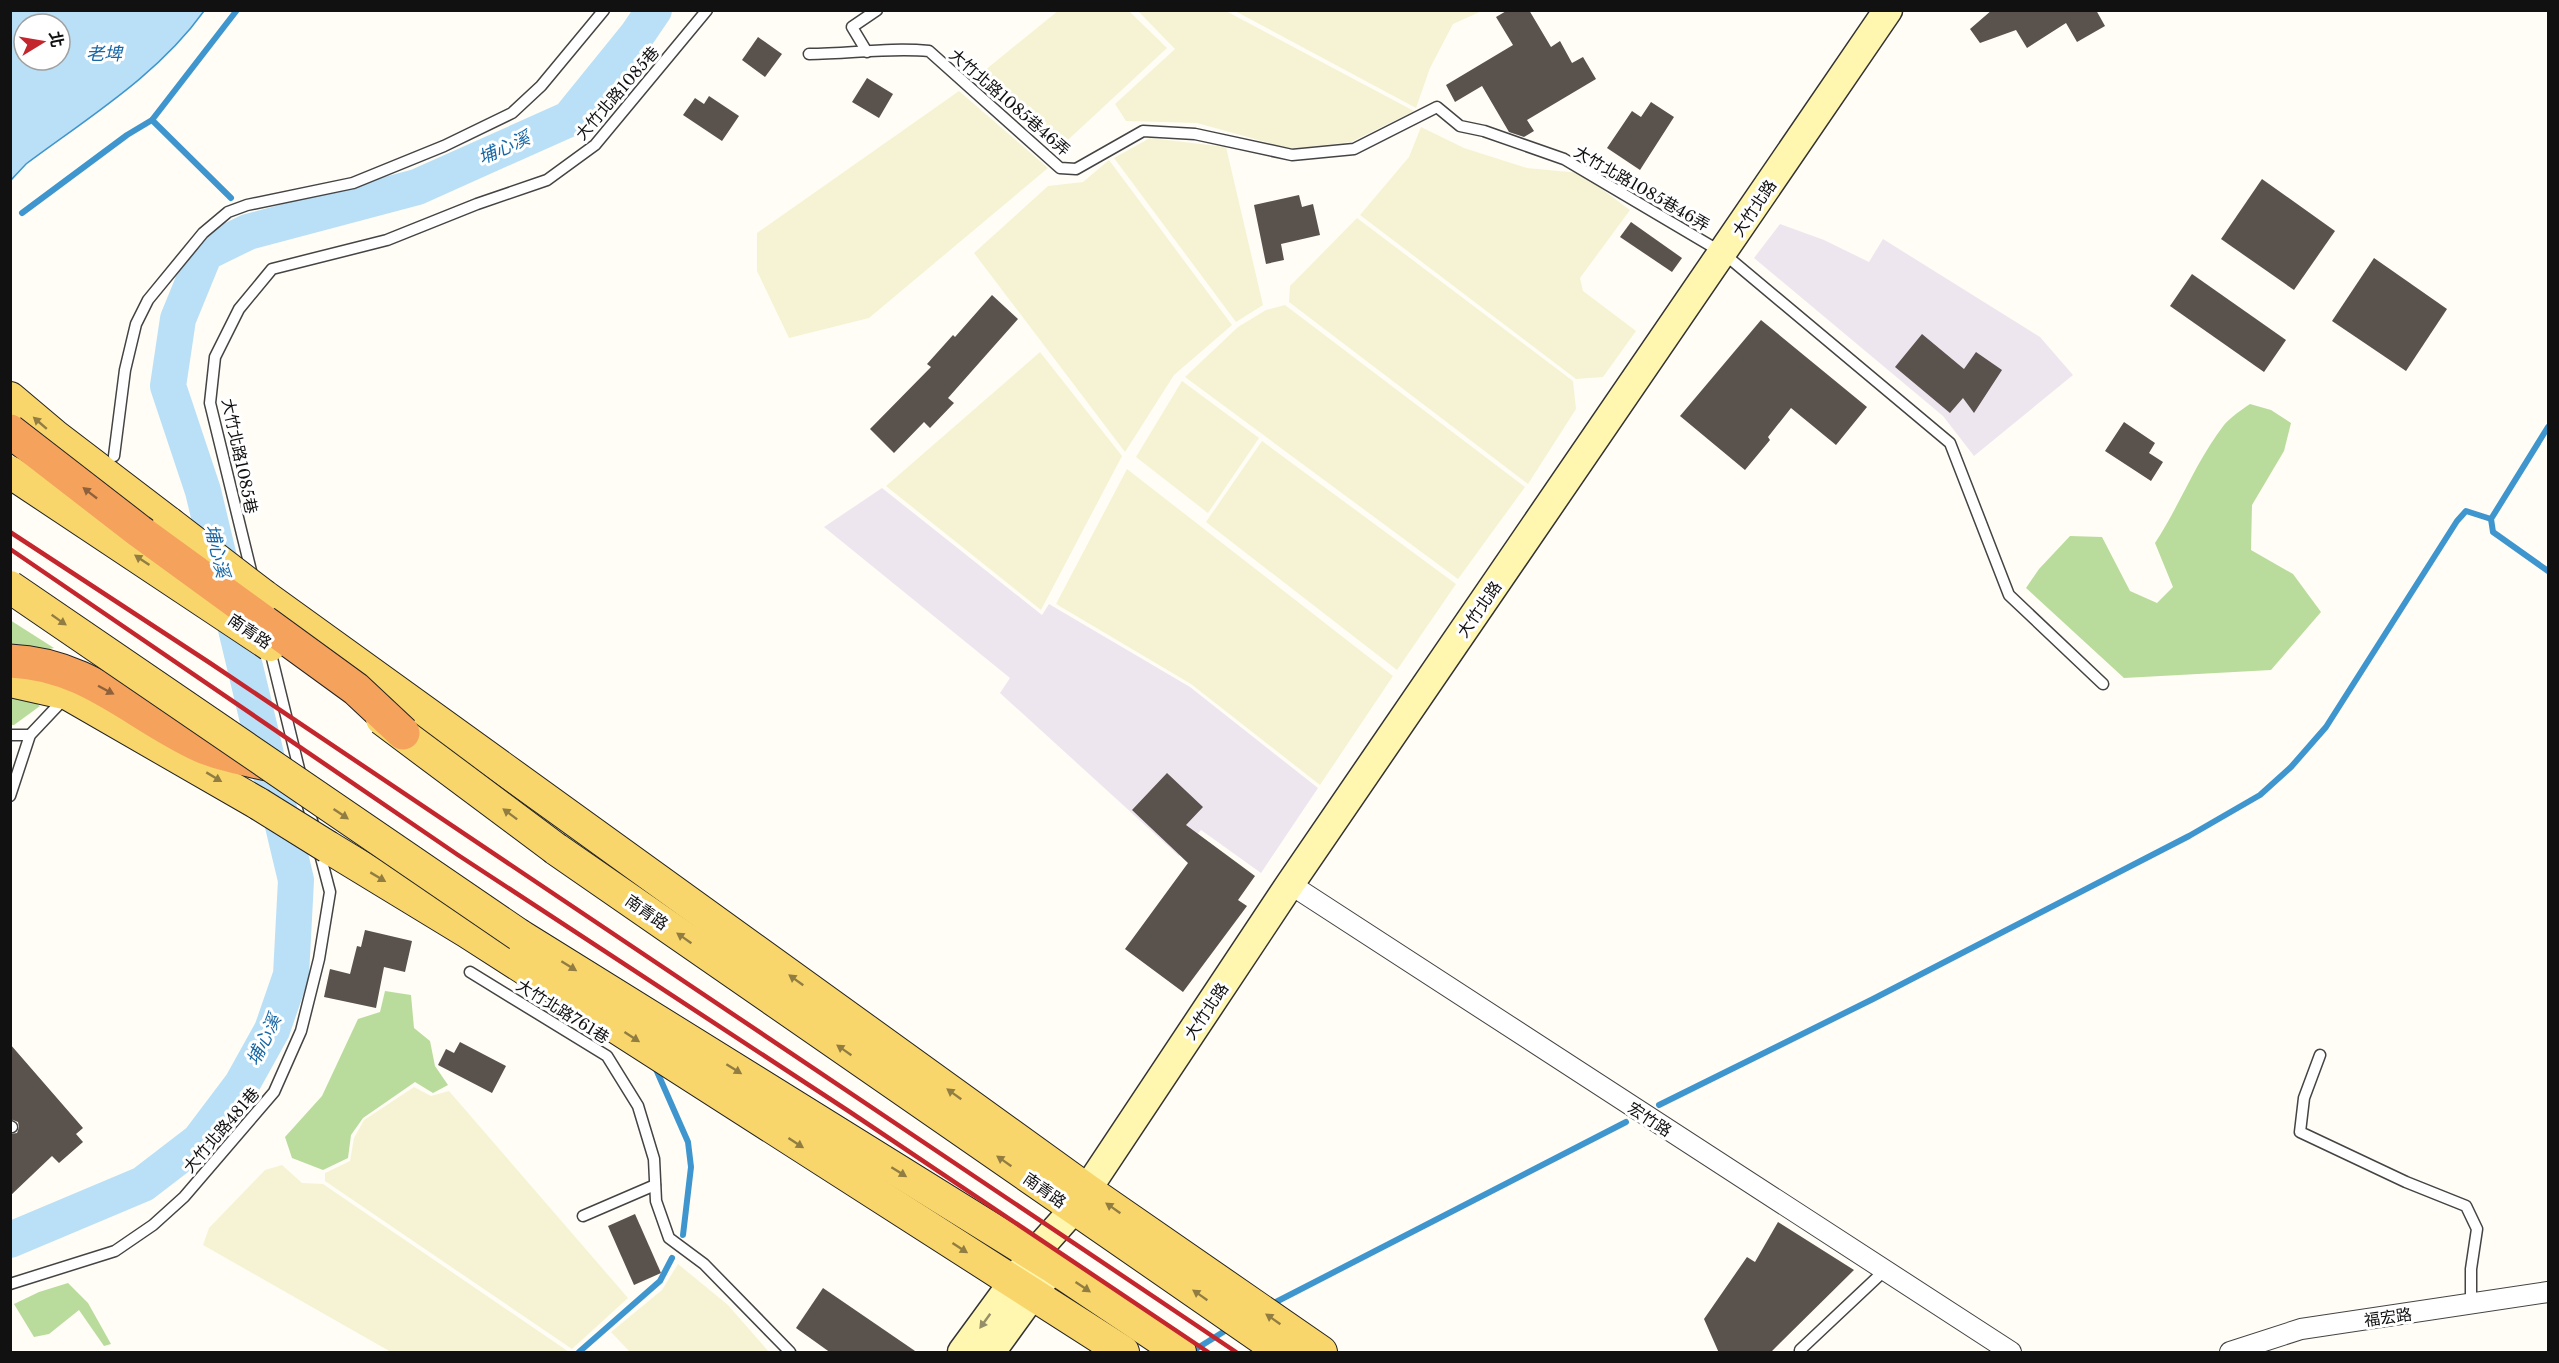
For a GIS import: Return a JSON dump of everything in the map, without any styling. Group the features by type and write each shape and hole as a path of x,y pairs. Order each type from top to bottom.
{"highway":[{"path":"10,430 139,531 356,689 403,733"},
{"path":"10,661 66,671 106,689 202,746 268,765"}],"main road":[{"path":"10,398 55,436 264,596 1080,1200 1321,1353"},
{"name":"南青路","path":"10,472 403,733 556,849 1080,1200 1282,1353"},
{"path":"10,587 519,934 1043,1261 1180,1353"},
{"path":"10,681 68,694 259,804 466,931 1123,1353"}],"street":[{"name":"大竹北路","path":"962,1353 1023,1289 1043,1261 1080,1200 1290,884 1888,10"},
{"name":"宏竹路","path":"1290,884 2011,1353"},
{"name":"大竹北路","path":"991,1353 1023,1289"},
{"name":"福宏路","path":"2230,1353 2301,1329 2548,1292"}],"lane":[{"path":"114,456 124,370 136,324 148,300 203,233 234,210 247,205 353,183 444,146 512,113 542,86 604,10"},
{"name":"大竹北路1085巷","path":"330,892 210,403 215,357 239,309 272,269 387,240 477,204 547,180 595,145 707,10"},
{"path":"867,52 852,27 877,10"},
{"name":"大竹北路1085巷46弄","path":"809,54 902,49 929,51 1060,168 1076,169 1143,131 1195,134 1293,155 1354,149 1437,107 1460,126 1484,131 1564,159 1723,253"},
{"path":"1723,253 1950,443 2009,595 2103,684"},
{"path":"10,796 30,735 68,694"},
{"path":"10,735 30,735"},
{"name":"大竹北路481巷","path":"10,1284 115,1251 153,1225 184,1197 274,1092 301,1031 319,959 330,892"},
{"name":"大竹北路761巷","path":"470,972 606,1056 638,1106 654,1159 656,1201 669,1238 704,1264 790,1353"},
{"path":"2320,1055 2304,1098 2300,1132 2406,1182 2466,1206 2477,1229 2471,1304"},
{"path":"583,1216 656,1185"},
{"path":"1800,1353 1800,1350 1884,1271"}],"shaded area":[{"path":"1059,10 1129,11 1167,48 1056,151 973,80"},
{"path":"1138,11 1226,11 1414,111 1351,142 1291,149 1197,123 1126,121 1115,104 1175,49"},
{"path":"1235,11 1482,11 1453,24 1430,68 1416,108"},
{"path":"959,91 1048,168 869,318 789,338 757,271 757,233"},
{"path":"1421,127 1464,148 1527,168 1580,173 1630,210 1580,278 1583,291 1636,331 1603,377 1576,379 1360,215 1409,157"},
{"path":"1150,138 1226,147 1263,305 1236,322 1114,158"},
{"path":"1109,160 1232,325 1174,375 1125,452 974,253 1048,186 1083,182"},
{"path":"1357,218 1573,381 1576,409 1528,484 1289,302 1290,286"},
{"path":"1780,224 1824,240 1869,262 1883,239 2040,337 2073,375 1974,456 1943,416 1754,258"},
{"path":"1285,305 1525,487 1458,579 1185,377 1238,327 1266,310"},
{"path":"1040,352 1122,456 1041,610 886,486"},
{"path":"1182,381 1259,438 1208,513 1136,457"},
{"path":"1262,441 1456,584 1397,670 1206,522"},
{"path":"1127,469 1393,676 1320,785 1191,684 1056,604"},
{"path":"882,488 1042,615 1049,604 1190,687 1318,788 1261,873 1201,830 1179,856 1000,693 1010,678 824,527"},
{"path":"414,1087 431,1096 449,1091 628,1298 572,1349 325,1181 325,1173 350,1161 354,1138 364,1120"},
{"path":"282,1165 302,1183 323,1184 569,1352 391,1352 203,1245 209,1228 265,1170"},
{"path":"678,1264 728,1305 769,1352 630,1352 611,1332 662,1290"}],"green space":[{"path":"2250,404 2271,410 2291,423 2284,451 2252,505 2251,550 2293,574 2321,612 2271,670 2124,678 2026,588 2039,569 2070,536 2102,537 2130,591 2157,603 2173,587 2155,543 2214,439 2227,422"},
{"path":"10,620 54,648 40,651 11,646"},
{"path":"11,694 21,694 40,706 11,725"},
{"path":"385,991 411,995 414,1028 430,1041 435,1066 448,1085 433,1093 415,1082 363,1118 351,1135 348,1158 323,1170 292,1158 285,1137 322,1096 358,1019 380,1012"},
{"path":"68,1283 88,1303 111,1344 104,1346 79,1310 49,1334 34,1337 14,1304 39,1292"}],"water":[{"name":"老埤","path":"11,10 204,10 186,34 144,75 98,112 26,164 11,180"}],"building":[{"path":"1508,10 1529,10 1551,47 1560,41 1572,63 1583,57 1596,79 1527,120 1534,131 1524,137 1509,132 1482,86 1455,102 1446,85 1513,45 1496,17"},
{"path":"1992,10 2096,10 2105,26 2077,42 2066,23 2027,48 2016,30 1980,43 1970,29"},
{"path":"758,37 782,54 765,77 742,60"},
{"path":"867,78 893,94 879,118 852,102"},
{"path":"709,96 739,116 722,141 683,115 695,98 704,104"},
{"path":"1651,102 1674,117 1640,170 1607,148 1632,111 1641,117"},
{"path":"2262,179 2335,231 2294,290 2221,239"},
{"path":"1299,195 1302,207 1313,204 1320,235 1281,244 1284,260 1266,264 1254,205"},
{"path":"1631,222 1682,258 1672,272 1620,237"},
{"path":"2374,258 2447,309 2406,371 2332,321"},
{"path":"2192,274 2286,340 2264,372 2170,306"},
{"path":"992,295 1018,319 948,398 954,403 930,428 924,422 894,453 870,429 931,367 927,364 953,335 955,337"},
{"path":"1761,320 1867,407 1836,445 1791,408 1768,437 1770,440 1745,470 1680,416"},
{"path":"1922,334 1964,369 1976,352 2002,370 1974,413 1963,398 1950,413 1895,367"},
{"path":"2124,422 2155,443 2149,453 2163,462 2151,481 2105,451"},
{"path":"1167,773 1203,807 1186,825 1255,876 1238,900 1247,906 1183,992 1125,949 1188,863 1132,810"},
{"path":"365,930 412,941 405,972 384,967 376,1008 324,997 330,969 350,974 357,946 361,947"},
{"path":"460,1042 506,1066 492,1093 438,1065 446,1049 454,1053"},
{"path":"10,1044 83,1128 76,1134 83,1142 59,1163 52,1156 10,1196 10,1134 17,1133 19,1127 18,1122 10,1119"},
{"path":"635,1214 661,1273 634,1285 608,1226"},
{"path":"1778,1222 1854,1270 1770,1353 1719,1353 1704,1319 1747,1257 1755,1262"},
{"path":"823,1288 918,1353 831,1353 796,1328"}],"waterway":[{"path":"231,198 152,120 237,10"},
{"name":"埔心溪","path":"10,1240 143,1184 199,1141 242,1084 272,1030 291,975 296,880 203,491 168,386 178,319 205,253 248,232 417,187 569,119 637,35 654,10"},
{"path":"22,213 127,135 152,120"},
{"path":"2548,427 2491,519 2493,532 2548,571"},
{"path":"1659,1105 1873,999 2189,836 2260,795 2291,767 2326,727 2457,521 2466,511 2491,519"},
{"path":"655,1067 688,1142 691,1167 683,1235"},
{"path":"1272,1304 1626,1122"},
{"path":"579,1352 660,1281 672,1258"},
{"path":"1196,1349 1228,1329"}],"railway":[{"path":"10,532 210,663 1236,1352"},
{"path":"10,549 458,855 850,1112 1208,1352"}]}
